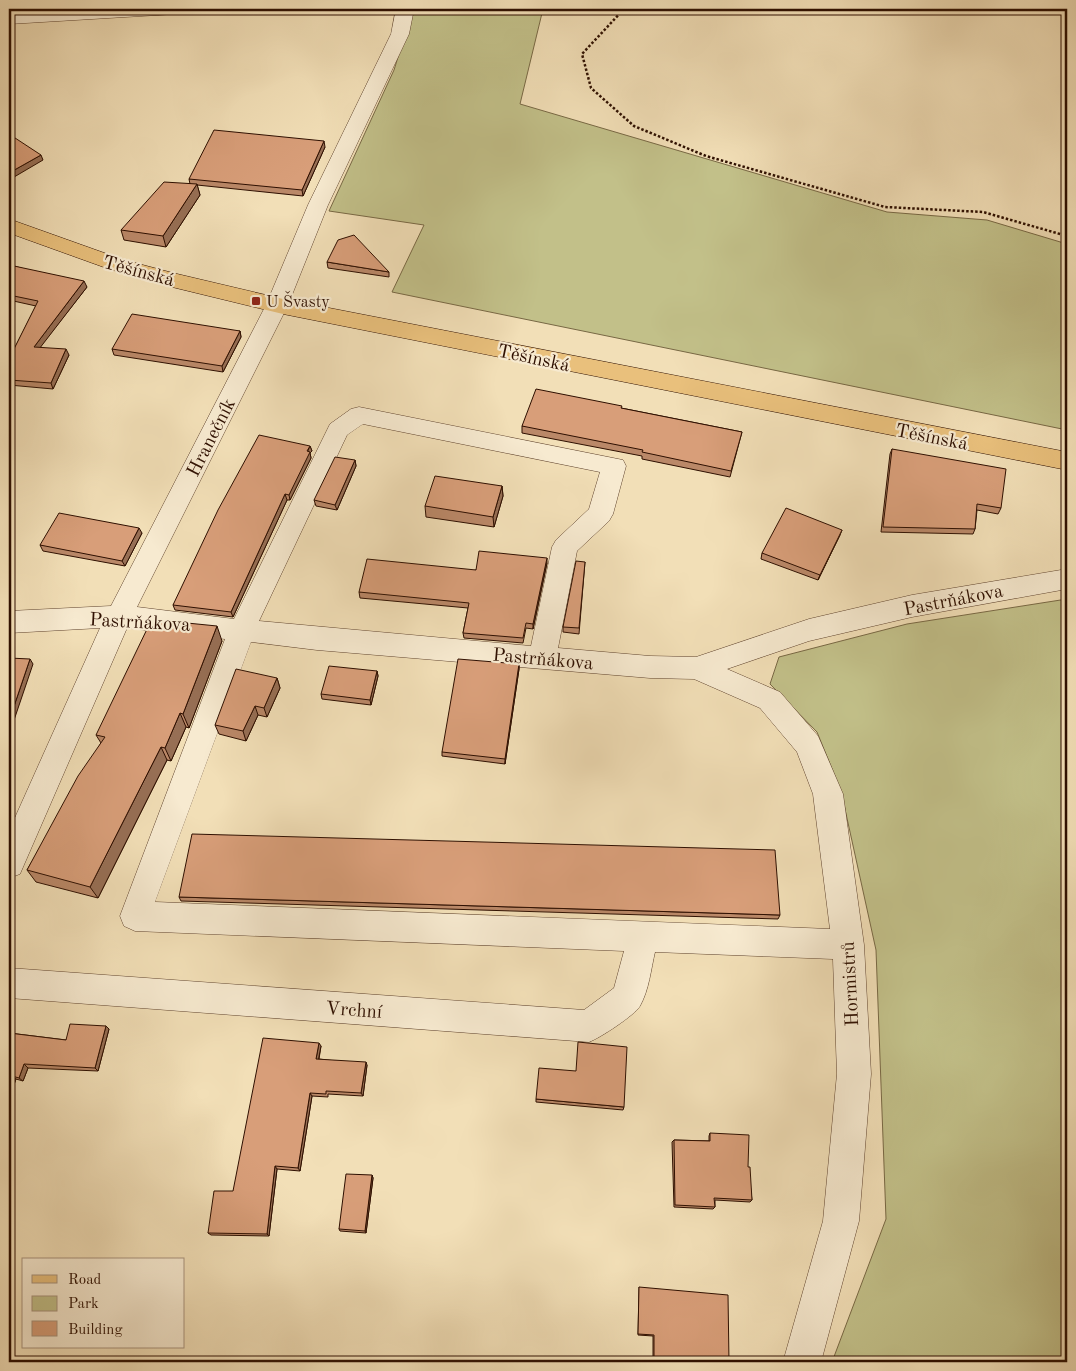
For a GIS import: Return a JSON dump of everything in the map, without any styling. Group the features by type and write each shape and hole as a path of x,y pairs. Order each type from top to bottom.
{"main road":[{"name":"Těšínská","path":"9,226 89,257 277,305 759,403 1067,461"}],"street":[{"path":"9,19 175,9"},
{"name":"Hranečník","path":"9,864 119,616 277,305 318,205 400,34 405,9"},
{"path":"542,658 565,547 600,514 614,466 360,415 338,430 242,630 134,916 848,945"},
{"name":"Pastrňákova","path":"9,622 119,616 317,639 650,667 696,668 828,626 931,602 1067,578"},
{"name":"Hormistrů","path":"696,668 770,700 808,745 828,794 848,945 854,1074 840,1221 802,1362"},
{"name":"Vrchní","path":"9,983 589,1026 628,997 642,937"}],"path":[{"path":"624,9 582,54 590,88 634,126 706,156 886,207 983,212 1067,236"}],"green space":[{"path":"413,9 543,9 520,104 887,212 987,220 1067,244 1067,430 392,292 424,225 329,211 394,70"},
{"path":"1067,599 1067,1362 832,1362 886,1219 876,950 841,791 817,732 770,684 779,657 907,624"}],"building":[{"path":"214,130 324,141 302,190 189,179"},
{"path":"9,134 41,155 9,173"},
{"path":"164,182 197,184 163,236 121,230"},
{"path":"354,235 389,272 327,262 338,240"},
{"path":"9,263 14,266 84,281 34,347 66,349 51,383 9,380 9,359 38,301 9,295"},
{"path":"132,314 240,331 222,366 112,349"},
{"path":"536,389 742,432 731,471 642,452 643,450 522,426"},
{"path":"259,435 310,446 307,451 310,452 289,495 285,494 231,612 173,605 218,510"},
{"path":"892,449 1006,469 1001,508 977,504 975,529 883,527"},
{"path":"335,457 355,460 335,505 314,500"},
{"path":"435,476 502,486 493,517 425,506"},
{"path":"786,508 842,530 820,575 762,553"},
{"path":"59,513 139,528 122,561 40,545"},
{"path":"479,551 547,558 533,624 526,623 523,638 463,633 469,603 359,592 367,559 476,570"},
{"path":"576,561 585,562 579,628 563,627"},
{"path":"157,620 217,626 183,714 180,713 165,748 161,747 90,887 27,870 78,776 105,737 96,735 149,625 154,626"},
{"path":"9,658 30,659 9,721"},
{"path":"458,659 519,664 505,759 442,752"},
{"path":"329,666 377,671 370,700 321,694"},
{"path":"236,669 277,678 264,708 255,706 243,731 215,725"},
{"path":"192,834 775,850 780,915 179,897"},
{"path":"70,1024 106,1026 95,1068 24,1064 19,1078 12,1076 9,1084 9,1033 66,1040"},
{"path":"263,1038 319,1043 316,1059 366,1062 361,1093 326,1091 326,1094 310,1093 298,1168 275,1166 267,1234 208,1233 214,1191 233,1191"},
{"path":"578,1042 627,1047 624,1107 536,1099 539,1068 576,1071"},
{"path":"710,1133 749,1135 748,1167 750,1167 752,1200 714,1198 715,1207 675,1205 674,1140 710,1141"},
{"path":"346,1174 372,1175 365,1231 339,1229"},
{"path":"639,1287 728,1295 729,1362 654,1362 654,1335 638,1334"}],"place":[{"name":"U Švasty","path":"256,301"}]}
